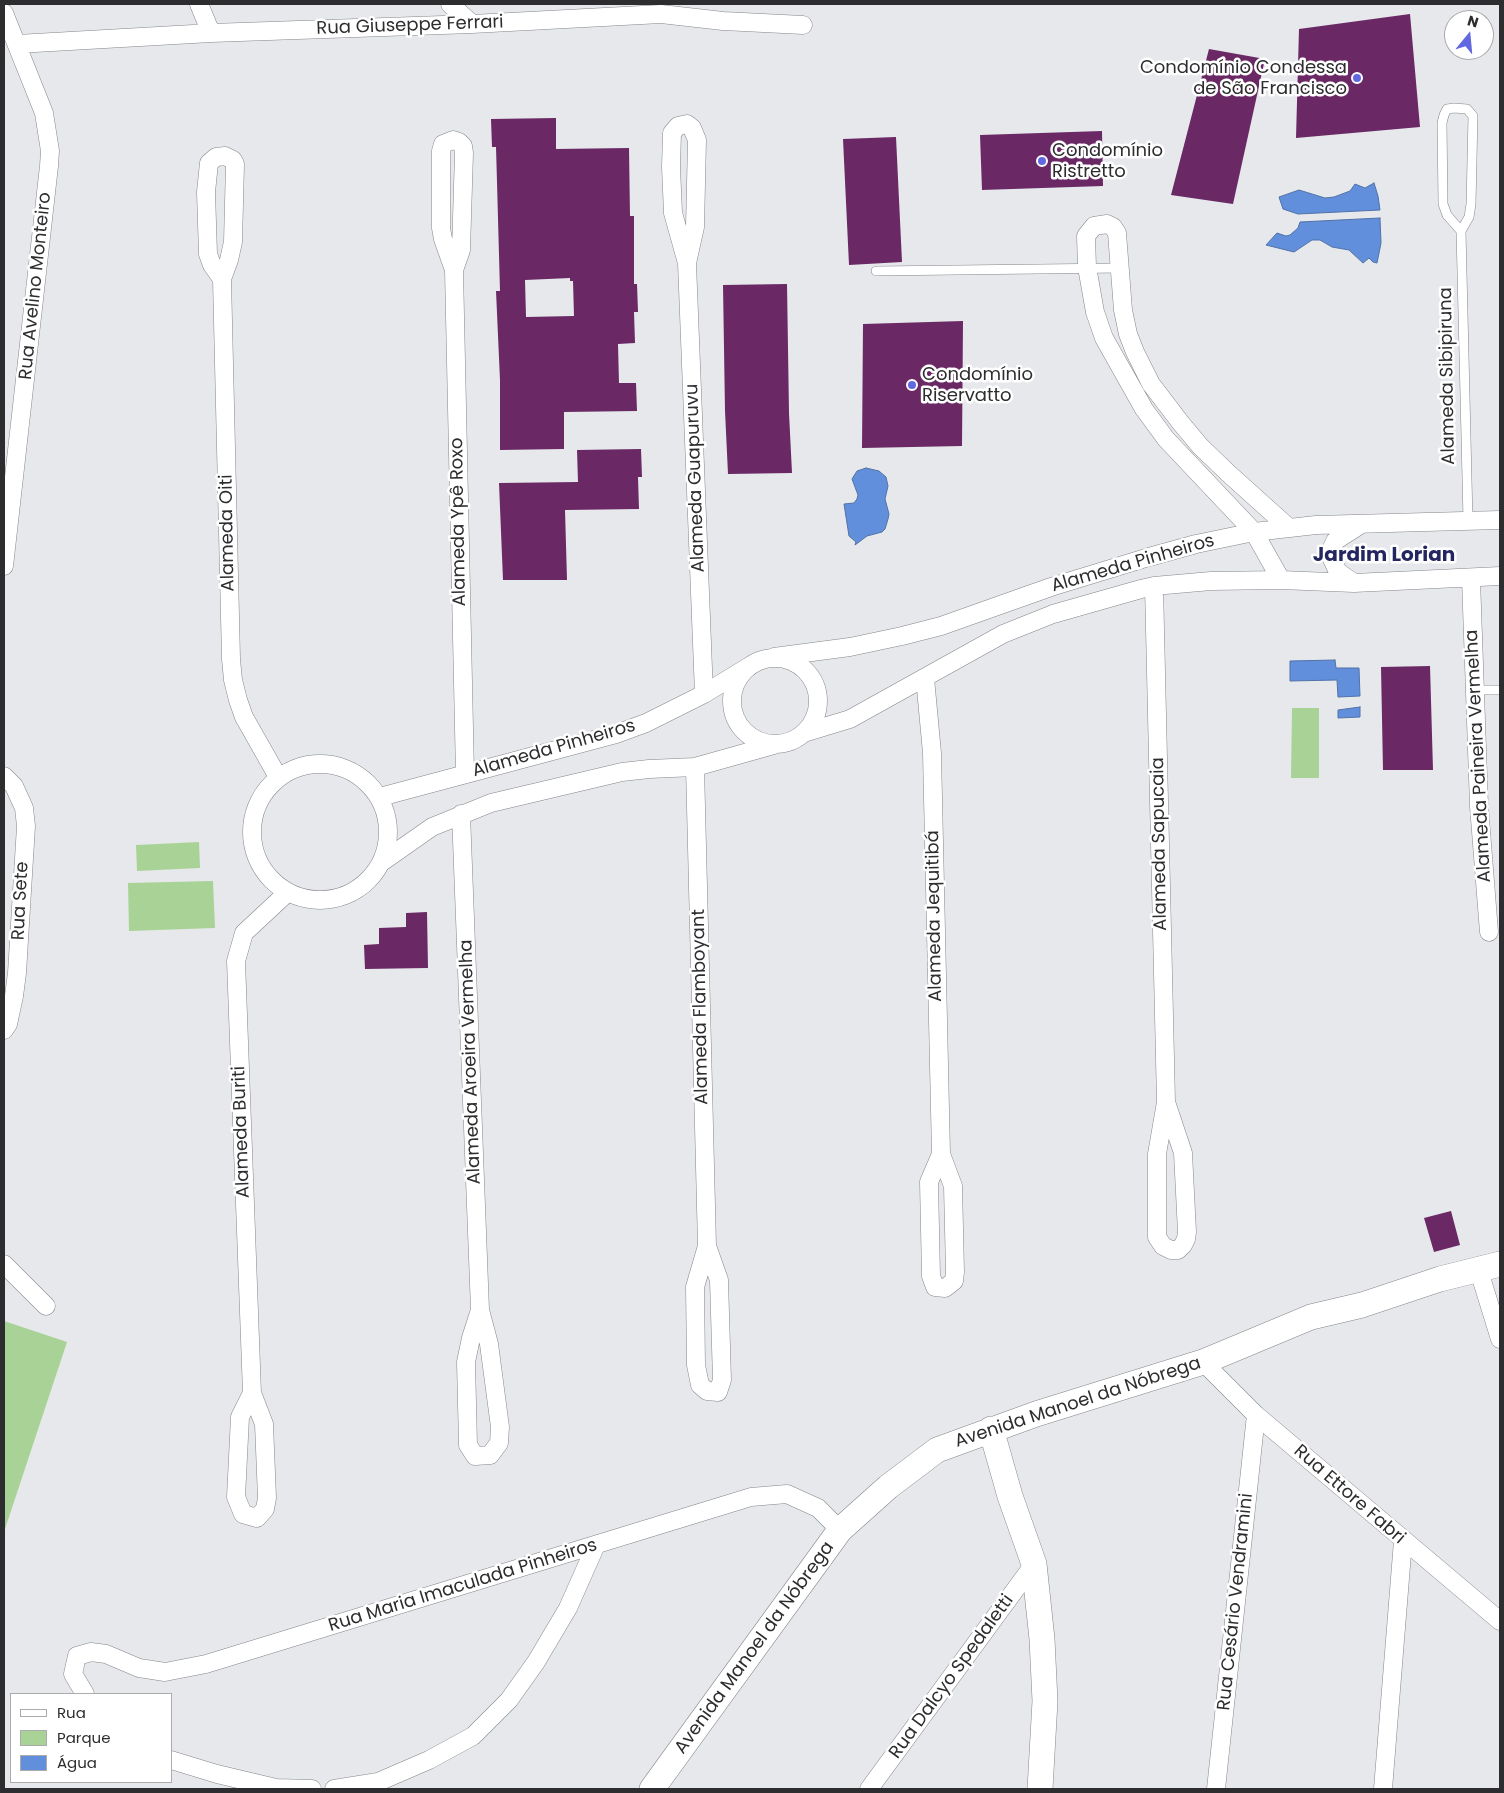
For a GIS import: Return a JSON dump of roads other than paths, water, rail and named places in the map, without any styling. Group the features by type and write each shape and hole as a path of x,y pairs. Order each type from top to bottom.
{"main road":[{"name":"Avenida Manoel da Nóbrega","path":"652,1789 840,1530 888,1487 937,1450 991,1429 1202,1362 1311,1317 1362,1304 1440,1279 1489,1268"},
{"path":"991,1429 1010,1496 1034,1564 1042,1639 1045,1701 1040,1789"}],"street":[{"path":"199,4 211,33"},
{"path":"450,4 472,24"},
{"name":"Rua Giuseppe Ferrari","path":"17,44 211,33 472,24 659,9 723,21 803,25"},
{"name":"Rua Avelino Monteiro","path":"4,14 44,113 50,151 4,566"},
{"name":"Alameda Guapuruvu","path":"687,263 695,227 697,140 692,128 686,124 678,126 672,133 670,167 673,213 687,263 704,694"},
{"name":"Alameda Ypê Roxo","path":"454,270 461,250 464,153 463,146 453,140 443,144 441,151 441,228 454,270 465,774"},
{"name":"Alameda Oiti","path":"222,278 212,265 208,254 206,192 210,163 216,157 225,156 233,160 235,164 233,242 222,278 231,659 233,680 244,716 278,778"},
{"path":"1281,580 1254,532 1166,439 1144,409 1104,338 1095,312 1087,267 1086,236 1094,226 1107,224 1113,227 1117,233 1123,310 1128,334 1144,370 1160,397 1200,446 1288,527"},
{"path":"1095,312 1123,310"},
{"name":"Alameda Pinheiros","path":"774,658 850,647 941,626 1051,588 1148,558 1196,544 1254,532 1288,527 1500,520"},
{"path":"1354,583 1338,572 1332,559 1331,550 1335,541 1363,524"},
{"name":"Alameda Pinheiros","path":"804,733 850,719 1003,634 1053,614 1154,586 1211,581 1281,580 1354,583 1471,579 1500,576"},
{"name":"Alameda Paineira Vermelha","path":"1471,579 1479,806 1489,932"},
{"name":"Alameda Sapucaia","path":"1154,586 1166,1102 1157,1154 1157,1237 1163,1246 1171,1250 1178,1250 1183,1246 1187,1232 1183,1153 1166,1102"},
{"path":"774,658 789,660 802,667 812,678 818,692 818,708 813,722 804,733 792,741 778,744 764,743 751,737 741,728 734,716 731,703 733,689 738,677 748,667 760,660 774,658"},
{"name":"Alameda Pinheiros","path":"380,797 616,734 646,723 704,694 748,667"},
{"name":"Alameda Jequitibá","path":"925,678 932,753 940,1154 953,1186 955,1272 954,1281 945,1288 936,1287 931,1276 929,1182 940,1154"},
{"name":"Alameda Pinheiros","path":"382,862 432,827 461,814 514,796 622,772 695,767 778,744"},
{"path":"322,763 345,768 365,779 380,797 388,818 389,840 382,862 370,880 352,893 331,899 309,899 288,892 270,878 258,859 252,837 254,815 263,794 278,778 299,766 322,763"},
{"name":"Alameda Flamboyant","path":"695,767 707,1246 695,1287 696,1365 700,1385 707,1391 718,1392 722,1380 720,1280 707,1246"},
{"name":"Rua Sete","path":"4,776 14,786 24,808 26,826 17,974 8,1024 4,1030"},
{"name":"Alameda Aroeira Vermelha","path":"461,814 480,1310 489,1344 500,1427 499,1443 490,1455 475,1456 468,1445 466,1362 480,1310"},
{"name":"Alameda Buriti","path":"252,1393 240,1418 236,1497 243,1514 257,1518 265,1509 267,1498 264,1424 252,1393 236,962 244,933 288,892"},
{"path":"4,1264 46,1306"},
{"path":"1489,1268 1500,1340"},
{"name":"Rua Ettore Fabri","path":"1202,1362 1256,1415 1500,1622"},
{"name":"Rua Cesário Vendramini","path":"1216,1789 1256,1415"},
{"name":"Rua Maria Imaculada Pinheiros","path":"84,1693 73,1674 77,1656 91,1652 106,1654 139,1668 165,1672 206,1664 751,1498 787,1494 818,1508 840,1530"},
{"path":"1383,1789 1403,1541"},
{"path":"334,1789 378,1782 429,1760 473,1736 509,1700 536,1662 568,1608 596,1545"},
{"name":"Rua Dalcyo Spedaletti","path":"869,1789 1034,1564"},
{"path":"172,1760 217,1774 276,1788 312,1789"}],"lane":[{"path":"1454,108 1467,109 1473,116 1472,204 1469,217 1461,231 1447,215 1444,204 1442,123 1447,109 1454,108"},
{"name":"Alameda Sibipiruna","path":"1461,231 1468,520"},
{"path":"876,271 1120,268"},
{"path":"1475,690 1500,690"}],"water":[{"path":"1374,183 1380,210 1298,214 1283,209 1279,197 1299,190 1325,198 1334,197 1350,191 1355,184 1365,188"},
{"path":"1380,218 1381,243 1377,263 1369,258 1363,263 1349,250 1332,247 1320,240 1312,240 1294,252 1266,245 1277,233 1286,236 1290,235 1298,228 1300,222"},
{"path":"866,468 879,471 886,477 888,486 885,499 889,514 885,529 882,532 867,536 855,545 856,542 849,536 844,504 854,503 857,499 858,495 852,479 857,471"},
{"path":"1335,660 1336,668 1359,668 1360,696 1338,697 1337,680 1290,681 1290,661"},
{"path":"1360,707 1360,717 1338,718 1338,710"}],"place":[{"name":"Condomínio Condessa de São Francisco","path":"1357,78"},
{"name":"Condomínio Ristretto","path":"1042,161"},
{"name":"Condomínio Riservatto","path":"912,385"}],"district":[{"name":"Jardim Lorian","path":"1384,556"}]}
